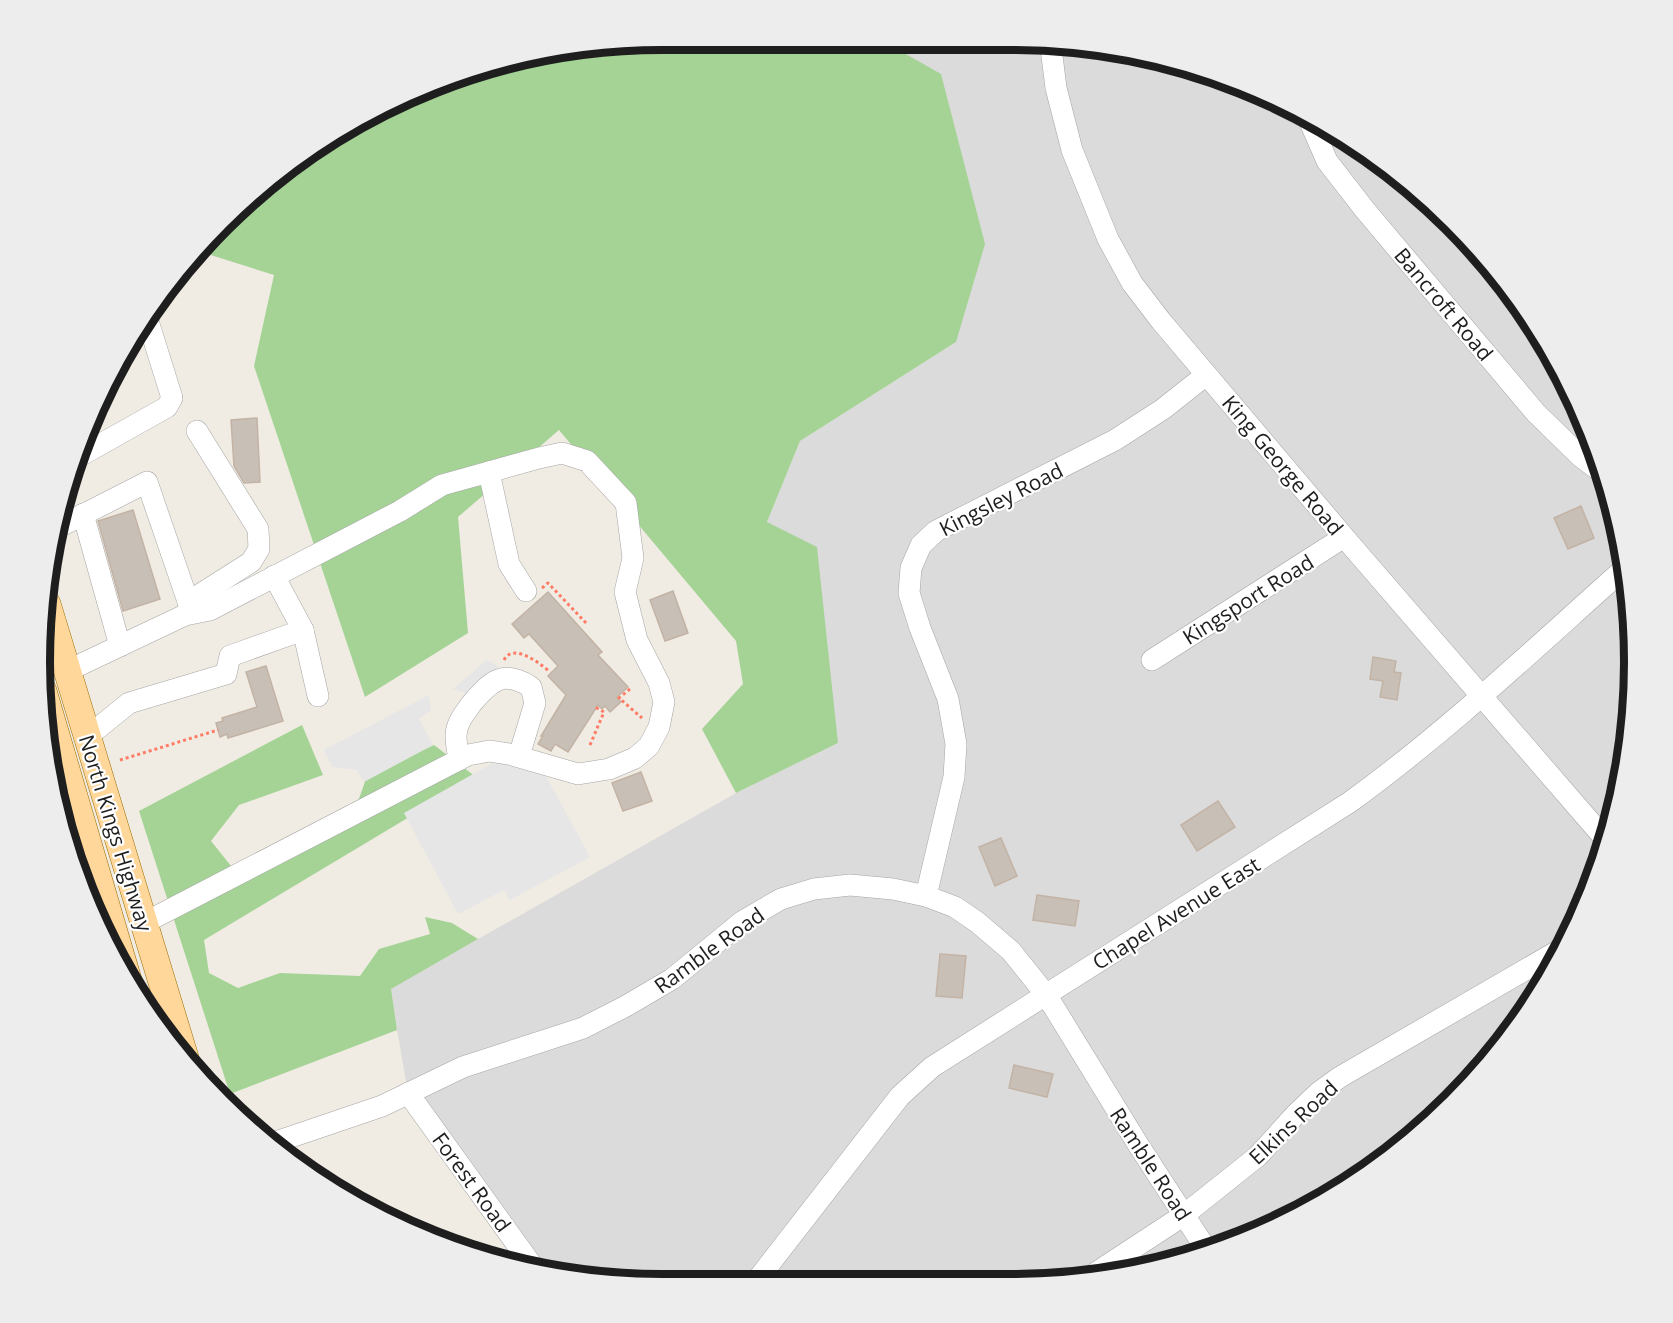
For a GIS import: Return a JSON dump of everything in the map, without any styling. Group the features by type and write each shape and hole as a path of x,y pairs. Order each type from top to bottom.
{"main road":[{"name":"North Kings Highway","path":"51,620 144,923 169,1024"},
{"name":"North Kings Highway","path":"59,770 64,792 102,909"}],"street":[{"name":"King George Road","path":"1051,51 1056,88 1072,150 1108,239 1132,283 1206,375 1599,832"},
{"name":"Bancroft Road","path":"1313,128 1327,161 1365,210 1536,413 1591,464"},
{"path":"87,452 167,407 172,398 150,326"},
{"name":"Kingsley Road","path":"926,896 954,777 956,744 948,699 909,593 911,568 921,545 936,531 1115,440 1163,409 1206,375"},
{"path":"67,671 185,615 190,608 251,562 259,549 258,529 196,431"},
{"path":"144,923 468,755 489,751 519,756 578,774 609,769 635,758 649,746 657,730 664,702 659,683 637,640 625,592 633,558 626,503 587,461 562,453 442,485 400,511 210,610 190,608"},
{"path":"489,472 509,564 533,591"},
{"path":"65,524 147,482 190,608"},
{"path":"83,514 120,646"},
{"name":"Kingsport Road","path":"1152,660 1344,537"},
{"name":"Chapel Avenue East","path":"762,1274 900,1096 932,1067 1350,802 1394,771 1481,697 1617,575"},
{"path":"274,576 303,630 318,696"},
{"path":"87,736 129,703 226,674 230,656 303,630"},
{"path":"459,760 456,737 462,717 484,689 497,680 508,678 519,680 531,687 535,703 519,756"},
{"name":"Ramble Road","path":"281,1140 382,1106 463,1067 584,1028 672,979 743,921 781,899 814,889 850,885 893,889 926,896 955,907 978,922 1011,951 1047,996 1138,1146 1202,1243"},
{"name":"Elkins Road","path":"1107,1266 1184,1215 1258,1156 1296,1114 1318,1093 1340,1077 1548,957"},
{"name":"Forest Road","path":"408,1093 527,1259"}],"path":[{"path":"533,591 548,583 587,624"},
{"path":"505,665 506,656 511,653 520,654 532,659 550,672"},
{"path":"630,689 619,698 657,730"},
{"path":"590,745 604,712 595,707"},
{"path":"120,760 218,730"}],"shaded area":[{"path":"898,50 1052,51 1091,55 1170,70 1208,82 1282,113 1318,131 1352,153 1415,201 1472,258 1520,321 1560,391 1591,465 1612,542 1622,621 1624,662 1622,702 1612,781 1591,858 1577,896 1542,968 1497,1034 1472,1065 1415,1122 1352,1170 1318,1192 1246,1227 1170,1253 1131,1262 1052,1272 1011,1274 662,1274 582,1268 531,1259 408,1093 390,989 736,793 838,743 767,522 800,441 956,342 941,75"},
{"path":"487,660 499,667 469,694 453,689"},
{"path":"429,695 431,710 419,719 433,745 364,782 357,770 332,767 324,750"},
{"path":"498,760 541,767 590,857 510,900 504,890 458,914 404,813"}],"green space":[{"path":"899,50 941,74 985,244 956,342 800,441 767,522 817,547 838,743 736,793 702,729 743,684 736,641 559,430 458,517 468,633 365,697 254,366 274,275 205,253 258,201 289,176 355,131 427,96 503,70 542,61 621,51"},
{"path":"302,725 323,775 239,805 211,841 243,881 350,824 367,776 434,745 476,777 204,940 209,973 238,988 280,973 360,976 379,949 430,934 425,917 452,923 478,939 391,989 397,1030 230,1094 139,811"}],"building":[{"path":"257,418 260,482 244,483 234,466 231,420"},
{"path":"1581,506 1594,538 1568,549 1554,518"},
{"path":"133,510 160,599 123,611 98,521"},
{"path":"673,591 688,633 665,641 650,600"},
{"path":"548,592 602,652 598,655 628,687 617,697 621,702 610,712 605,706 602,709 598,705 568,752 555,744 551,751 538,744 566,695 548,676 558,666 529,634 524,638 512,624"},
{"path":"1373,657 1396,661 1394,672 1401,673 1397,700 1380,697 1383,681 1370,679"},
{"path":"266,666 283,721 228,738 227,734 220,737 216,723 223,721 222,718 257,707 246,672"},
{"path":"641,772 652,801 623,811 612,783"},
{"path":"1218,801 1235,827 1197,851 1181,825"},
{"path":"1001,838 1017,876 995,886 979,847"},
{"path":"1037,895 1079,901 1075,926 1033,920"},
{"path":"940,954 966,956 962,998 936,996"},
{"path":"1014,1065 1053,1074 1047,1097 1009,1088"}]}
